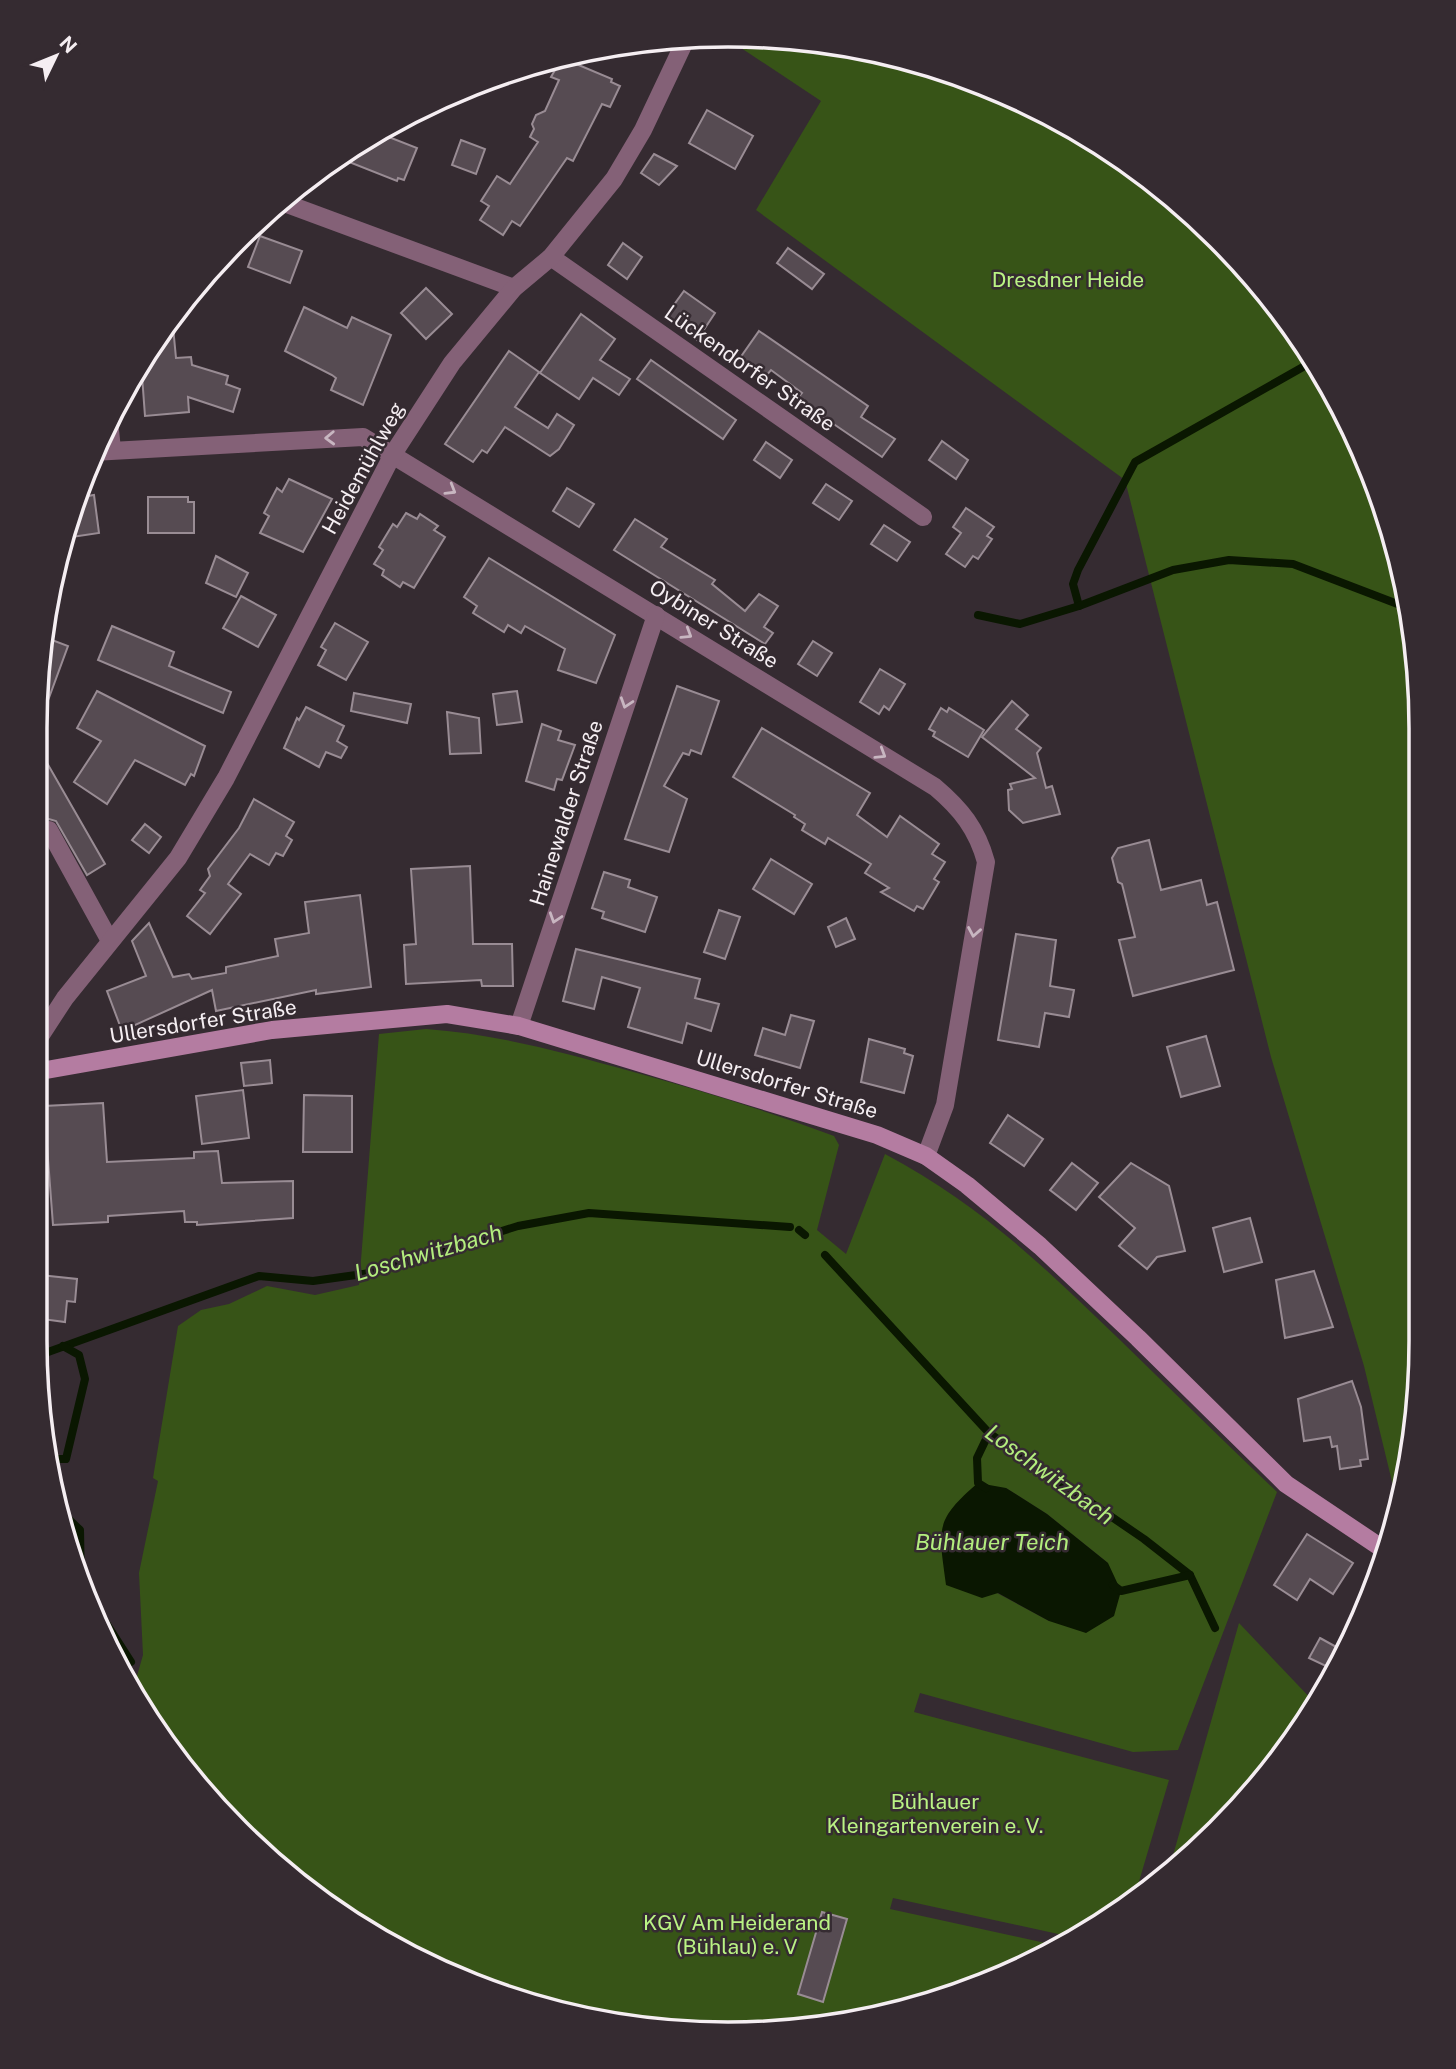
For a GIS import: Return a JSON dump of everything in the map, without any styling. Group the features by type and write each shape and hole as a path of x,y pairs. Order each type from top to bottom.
{"main road":[{"name":"Ullersdorfer Straße","path":"47,1071 272,1030 447,1014 519,1026 877,1135 926,1156 967,1185 1040,1246 1286,1484 1377,1545"}],"street":[{"name":"Heidemühlweg","path":"47,1026 65,998 178,858 226,778 393,454 452,363 514,288 551,257 627,160 681,49"},
{"path":"292,206 514,288"},
{"name":"Lückendorfer Straße","path":"551,257 923,516"},
{"name":"Oybiner Straße","path":"106,451 363,436 935,787 955,804 974,827 986,862 945,1105 926,1156"},
{"path":"111,440 112,450"},
{"name":"Hainewalder Straße","path":"519,1026 656,615"},
{"path":"47,831 49,830 110,941"}],"green space":[{"name":"Dresdner Heide","path":"740,48 817,53 861,60 947,83 1029,117 1106,162 1177,216 1240,279 1294,350 1318,388 1357,467 1373,509 1396,595 1403,639 1409,728 1409,1341 1403,1430 1393,1486 1364,1366 1271,1057 1125,480 756,210 821,101"},
{"path":"426,1029 529,1045 682,1086 834,1136 839,1145 817,1230 846,1254 885,1154 981,1215 1091,1312 1277,1492 1178,1750 1133,1752 920,1693 914,1712 1169,1780 1138,1884 1061,1935 893,1898 890,1909 1046,1943 989,1970 904,1999 817,2016 728,2022 639,2016 595,2009 509,1986 427,1952 388,1931 314,1881 279,1853 216,1790 162,1719 138,1681 136,1678 143,1655 139,1573 158,1481 153,1478 178,1326 201,1310 229,1304 267,1286 315,1295 359,1285 379,1034","holes":["1006,1488 1047,1514 1108,1563 1049,1621 997,1593"]},
{"path":"1239,1623 1308,1696 1240,1790 1173,1856"}],"water":[{"name":"Bühlauer Teich","path":"978,1483 1006,1488 1047,1514 1108,1563 1121,1591 1114,1616 1086,1633 1049,1621 998,1593 982,1598 946,1585 942,1528 953,1507"}],"building":[{"path":"577,64 612,79 611,82 620,86 610,107 602,104 573,161 567,158 520,226 512,221 503,235 480,220 489,206 481,201 497,176 510,184 538,142 530,137 534,129 532,124 536,115 545,111 559,80 551,77 556,69"},
{"path":"707,110 753,136 735,169 689,143"},
{"path":"389,137 417,148 404,180 398,178 397,181 350,162"},
{"path":"461,140 485,149 476,174 452,165"},
{"path":"654,154 677,166 659,185 641,173"},
{"path":"260,236 302,251 290,283 248,267"},
{"path":"623,243 642,257 627,279 608,265"},
{"path":"788,248 824,274 812,289 777,263"},
{"path":"426,288 452,314 426,339 401,313"},
{"path":"684,291 715,313 697,340 665,317"},
{"path":"304,307 347,328 352,317 391,335 363,405 331,390 336,378 332,375 285,351"},
{"path":"581,314 615,339 600,360 630,379 619,395 593,378 579,399 540,373"},
{"path":"759,331 868,406 861,417 895,439 882,457 797,399 802,393 771,370 766,376 740,358"},
{"path":"174,334 176,358 191,357 192,365 228,376 226,384 240,389 233,412 188,397 189,412 145,416 142,381"},
{"path":"509,351 539,372 515,407 548,428 557,414 574,425 559,449 550,456 505,427 487,453 482,450 473,462 445,444"},
{"path":"651,360 736,420 723,439 637,379"},
{"path":"942,441 968,460 956,479 929,460"},
{"path":"766,442 792,460 780,478 754,460"},
{"path":"289,479 332,499 303,552 260,533 269,516 264,513 277,488 282,492"},
{"path":"826,484 852,501 839,520 813,503"},
{"path":"567,488 594,504 579,527 553,511"},
{"path":"94,495 99,533 75,537 83,509 88,496"},
{"path":"148,497 188,497 188,502 194,502 194,533 148,533"},
{"path":"966,508 994,527 987,536 992,539 978,559 973,556 965,567 946,554 961,533 953,527"},
{"path":"406,513 417,519 420,514 438,526 434,530 445,537 414,588 403,582 400,587 382,575 384,570 374,564 383,550 379,547 393,524 397,527"},
{"path":"635,519 667,539 661,547 715,580 712,584 745,611 759,594 778,606 764,627 773,633 765,644 614,550"},
{"path":"884,525 910,542 897,561 871,544"},
{"path":"216,556 248,573 236,597 206,583"},
{"path":"489,558 615,635 596,683 558,670 565,649 525,626 521,633 508,625 504,632 473,613 477,606 464,597"},
{"path":"241,596 276,615 258,647 223,628"},
{"path":"335,623 368,642 346,680 318,665 326,650 321,647"},
{"path":"112,626 174,652 169,666 231,692 223,713 98,660"},
{"path":"53,640 68,646 48,700"},
{"path":"813,641 832,653 817,676 798,664"},
{"path":"880,669 905,684 889,710 884,706 879,714 860,702"},
{"path":"677,686 719,701 701,754 691,750 689,755 683,753 664,786 687,799 669,852 625,839"},
{"path":"97,691 205,746 194,776 191,774 185,785 135,760 107,804 74,782 101,741 77,728"},
{"path":"517,691 522,722 497,725 493,694"},
{"path":"354,693 411,704 407,723 351,711"},
{"path":"1012,701 1028,715 1016,729 1041,748 1037,753 1046,788 1052,786 1060,814 1023,823 1009,810 1008,790 1012,789 1010,784 1035,778 982,737"},
{"path":"306,707 344,726 337,741 347,747 341,758 326,752 319,767 284,748 297,718 299,720"},
{"path":"941,708 947,712 949,708 984,730 968,757 933,736 935,732 929,729"},
{"path":"447,712 479,718 481,753 450,754"},
{"path":"542,724 561,731 558,740 575,745 562,780 557,779 554,790 526,781"},
{"path":"762,728 870,793 857,815 887,837 900,816 939,844 932,854 945,862 934,879 939,882 923,909 917,906 914,911 881,892 889,888 865,873 871,864 828,838 825,844 802,830 805,824 794,817 795,815 733,777"},
{"path":"47,763 105,864 87,875 56,821 47,820"},
{"path":"254,799 294,822 286,836 292,840 283,856 276,853 269,865 250,854 228,884 241,894 210,934 187,916 205,893 200,890 210,876 208,869 239,828"},
{"path":"145,824 161,837 149,853 132,840"},
{"path":"1149,840 1161,890 1201,880 1207,905 1217,902 1234,970 1133,996 1119,940 1135,937 1122,884 1118,882 1112,858 1118,848"},
{"path":"771,859 812,884 794,914 753,889"},
{"path":"470,866 473,944 512,944 513,986 482,986 481,980 406,984 404,945 416,944 411,869"},
{"path":"604,872 630,880 628,887 657,897 645,932 602,918 604,912 592,908"},
{"path":"360,895 371,987 316,994 316,990 216,1011 212,990 122,1031 107,991 146,976 132,941 149,923 173,977 189,974 192,979 226,973 226,967 278,956 275,939 309,933 305,902"},
{"path":"719,910 740,917 725,959 704,952"},
{"path":"846,918 855,939 836,947 828,927"},
{"path":"1016,934 1056,940 1050,986 1074,990 1069,1017 1045,1013 1039,1047 998,1040"},
{"path":"576,949 700,979 695,998 719,1004 711,1031 687,1023 682,1043 628,1027 640,988 602,977 594,1009 563,1001"},
{"path":"791,1015 814,1021 800,1068 755,1055 763,1028 785,1035"},
{"path":"1206,1036 1220,1086 1181,1097 1167,1047"},
{"path":"869,1039 905,1049 904,1053 913,1056 904,1093 861,1082"},
{"path":"270,1060 272,1083 244,1086 241,1063"},
{"path":"243,1090 249,1138 202,1144 196,1096"},
{"path":"304,1095 352,1096 352,1152 303,1152"},
{"path":"103,1103 107,1162 194,1158 194,1152 218,1151 222,1183 293,1181 293,1218 197,1225 197,1222 185,1222 184,1211 108,1216 108,1222 53,1225 47,1106"},
{"path":"1008,1115 1043,1139 1024,1166 990,1143"},
{"path":"1072,1163 1098,1183 1076,1210 1050,1190"},
{"path":"1131,1163 1169,1186 1185,1251 1157,1257 1147,1269 1119,1246 1135,1228 1099,1197"},
{"path":"1250,1218 1262,1262 1224,1272 1213,1228"},
{"path":"1314,1271 1333,1327 1285,1338 1276,1280"},
{"path":"47,1276 77,1279 75,1302 67,1301 65,1322 47,1320"},
{"path":"1352,1381 1361,1407 1368,1459 1360,1460 1361,1466 1340,1469 1337,1446 1332,1447 1330,1437 1304,1441 1298,1399"},
{"path":"1307,1534 1353,1563 1333,1594 1310,1579 1297,1600 1274,1585"},
{"path":"1320,1638 1336,1647 1326,1666 1309,1658"},
{"path":"822,1912 847,1919 823,2002 798,1994"}],"waterway":[{"path":"1079,606 1073,584 1078,570 1135,462 1304,366"},
{"path":"978,615 1020,624 1079,606 1173,570 1229,560 1293,564 1397,604"},
{"name":"Loschwitzbach","path":"47,1352 259,1276 313,1281 370,1273 518,1226 589,1213 790,1227"},
{"name":"Loschwitzbach","path":"799,1230 805,1235"},
{"name":"Loschwitzbach","path":"825,1255 989,1433 1144,1539 1190,1575 1215,1628"},
{"path":"58,1459 66,1459 85,1379 79,1355 63,1346"},
{"path":"986,1488 978,1483 977,1458 989,1433"},
{"path":"71,1522 80,1530 80,1551"},
{"path":"1113,1585 1121,1591 1190,1575"},
{"path":"114,1636 131,1662"}],"park label":[{"name":"Bühlauer Kleingartenverein e. V.","path":"935,1813"},
{"name":"KGV Am Heiderand (Bühlau) e. V","path":"737,1934"}]}
